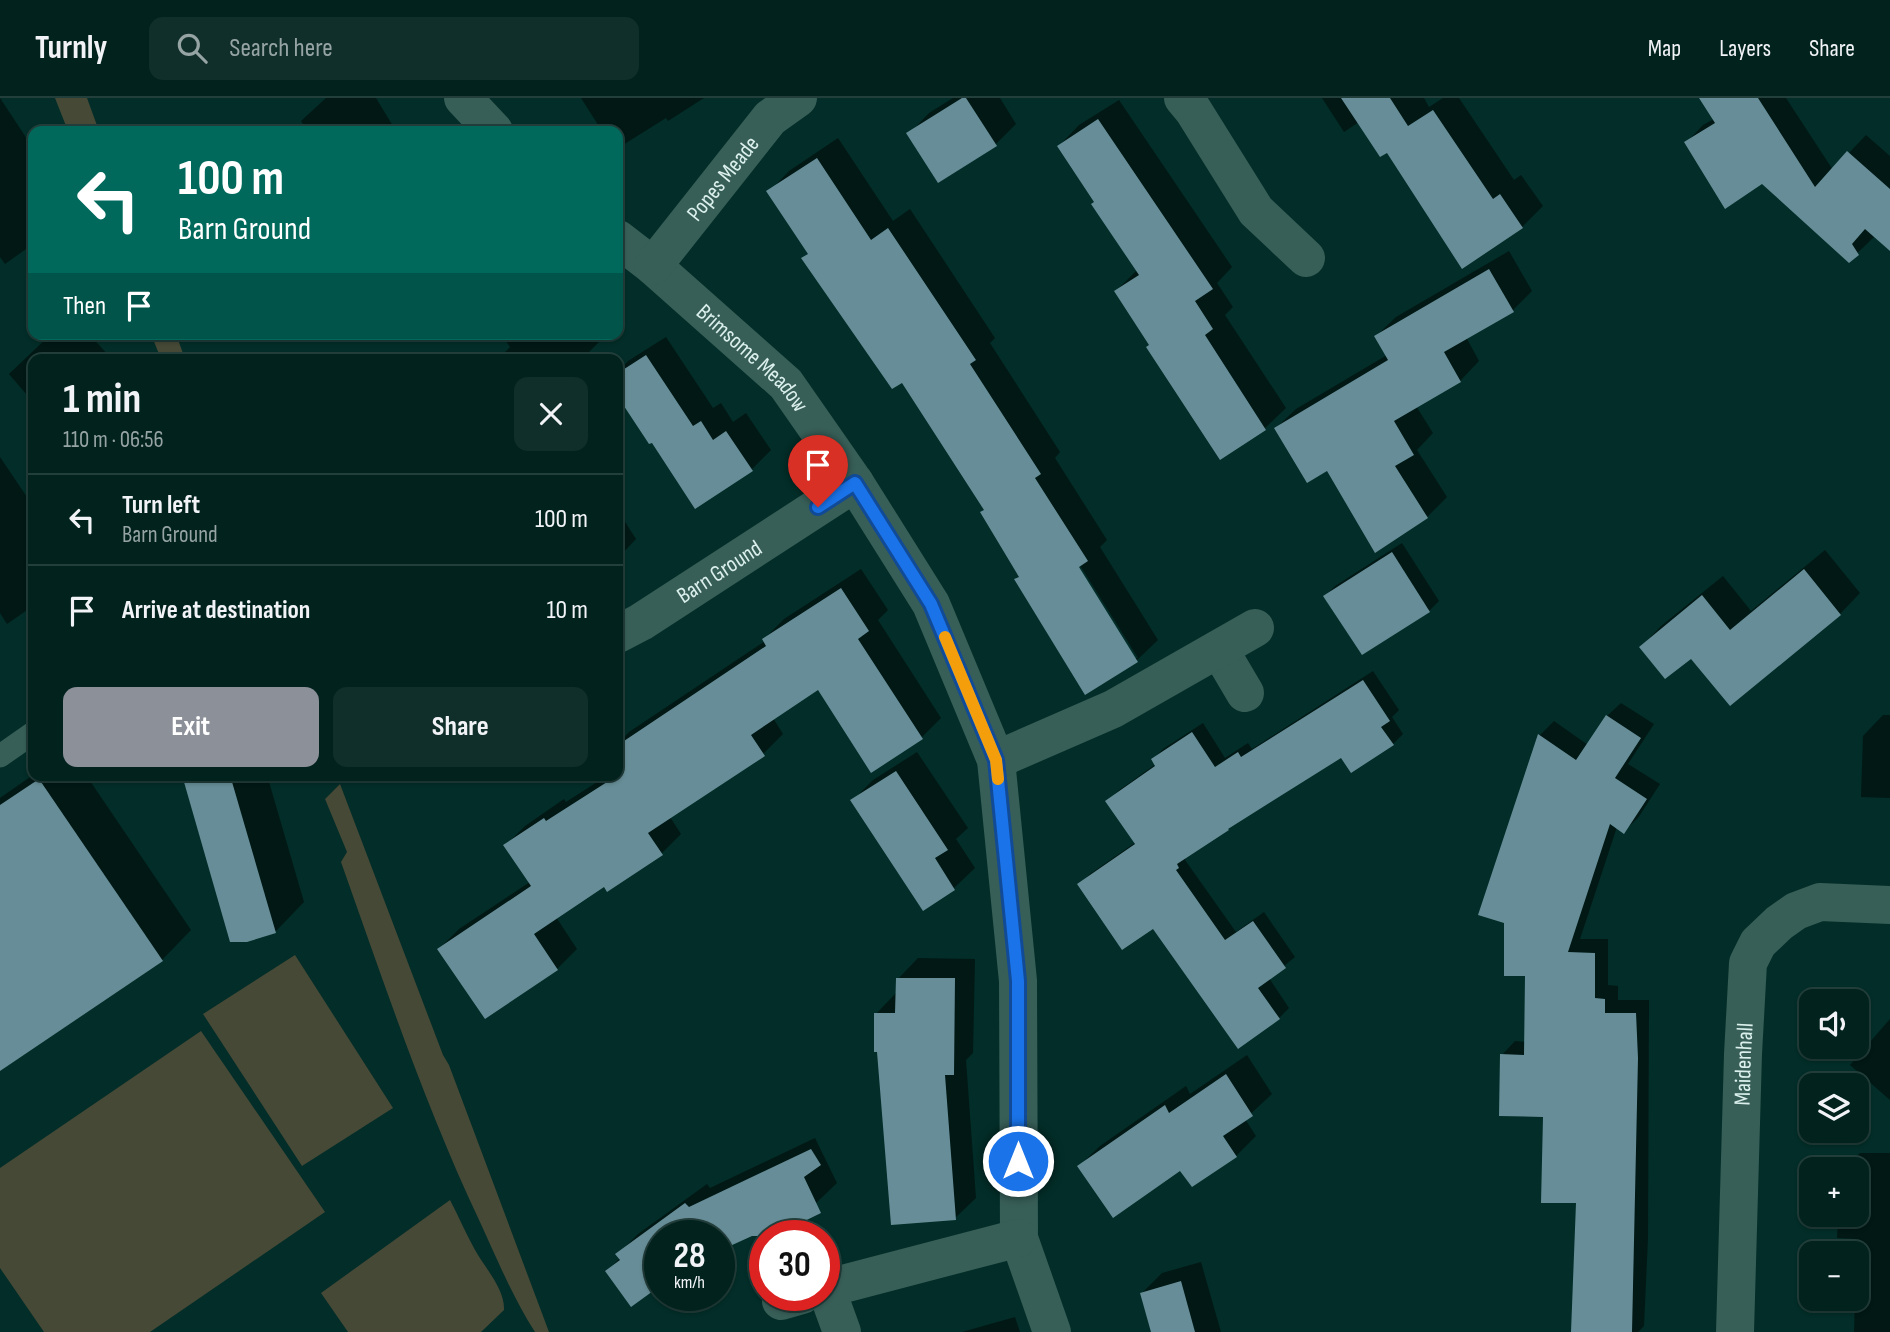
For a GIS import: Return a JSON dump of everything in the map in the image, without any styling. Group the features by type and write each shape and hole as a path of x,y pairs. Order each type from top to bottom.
{"street":[{"path":"463,98 489,126"},
{"name":"Popes Meade","path":"653,266 770,118 797,98"},
{"path":"1183,98 1256,211 1306,258"},
{"name":"Brimsome Meadow","path":"623,243 653,266 786,384 855,483 931,604 996,760 1018,981 1018,1238 1052,1332"},
{"name":"Barn Ground","path":"623,631 855,483"},
{"path":"996,760 1113,709 1255,628"},
{"path":"1219,649 1245,693"},
{"name":"Maidenhall","path":"1735,1332 1748,963 1758,943 1779,922 1796,911 1820,902 1890,905"},
{"path":"840,1285 1018,1238"},
{"path":"824,1311 842,1332"}],"lane":[{"path":"0,756 28,736"}],"green space":[{"path":"55,98 87,98 97,126 66,126"},
{"path":"153,340 178,340 183,354 159,354"},
{"path":"340,784 549,1332 535,1332 512,1292 423,1089 341,862 347,852 325,799"},
{"path":"295,955 393,1108 302,1166 203,1014"},
{"path":"201,1031 325,1212 150,1332 44,1332 0,1268 0,1168"},
{"path":"450,1200 475,1250 498,1287 504,1310 481,1332 348,1332 321,1293"}],"building":[{"path":"966,98 997,146 938,183 906,133"},
{"path":"1341,98 1390,98 1408,126 1433,110 1493,199 1500,194 1523,228 1462,269 1387,153 1380,157"},
{"path":"1699,98 1758,98 1815,187 1847,151 1890,189 1890,251 1865,229 1852,244 1859,255 1849,263 1762,184 1725,209 1684,142 1715,123"},
{"path":"1098,119 1213,289 1195,301 1213,329 1205,335 1266,430 1220,460 1146,347 1149,345 1114,291 1139,275 1091,204 1094,202 1057,146"},
{"path":"817,158 871,240 888,228 976,360 970,364 1041,474 1035,478 1088,561 1079,567 1138,662 1085,695 1014,579 1019,577 980,512 984,510 902,383 892,389 801,258 808,254 766,191"},
{"path":"1489,269 1514,312 1444,352 1461,382 1394,421 1414,455 1395,466 1428,518 1375,553 1327,471 1307,483 1274,428 1388,360 1374,336"},
{"path":"646,355 693,426 701,421 713,440 726,431 753,471 695,509 623,405 623,370"},
{"path":"1392,552 1430,612 1362,655 1323,596"},
{"path":"1804,569 1841,615 1730,706 1691,659 1665,679 1639,647 1702,595 1730,630"},
{"path":"841,588 869,631 858,639 923,739 871,773 818,690 751,735 765,756 648,833 663,855 607,892 604,887 534,934 558,970 485,1019 437,949 531,886 503,845 609,781 623,781 623,742 766,646 762,639"},
{"path":"1363,680 1390,721 1381,727 1394,745 1351,773 1341,758 1177,864 1179,868 1176,870 1225,940 1253,921 1286,968 1258,988 1280,1019 1238,1049 1153,929 1122,950 1077,884 1135,844 1105,801 1155,766 1151,759 1192,732 1215,767 1238,752 1241,757"},
{"path":"1606,715 1641,738 1615,778 1647,799 1624,834 1610,824 1568,952 1595,953 1595,998 1605,999 1605,1013 1636,1013 1638,1058 1632,1332 1571,1332 1576,1203 1541,1203 1543,1117 1499,1116 1500,1054 1524,1055 1525,976 1504,976 1504,923 1478,915 1538,734 1576,760"},
{"path":"896,771 948,850 935,858 955,890 923,911 850,800"},
{"path":"36,781 40,781 163,961 0,1071 0,805"},
{"path":"184,781 232,781 276,933 247,942 230,942"},
{"path":"896,978 955,978 954,1075 945,1075 956,1220 891,1225 877,1052 874,1052 874,1013 895,1013"},
{"path":"1226,1074 1253,1116 1223,1136 1237,1157 1192,1187 1180,1171 1113,1218 1077,1166 1165,1105 1169,1113"},
{"path":"811,1149 821,1165 804,1177 821,1213 807,1220 749,1220 749,1237 735,1244 735,1220 662,1220 685,1203 689,1207"},
{"path":"644,1233 644,1298 631,1307 605,1271 620,1260 615,1254"},
{"path":"1181,1281 1195,1332 1151,1332 1140,1293"}],"slow traffic":[{"path":"945,637 996,760 998,779"}],"route":[{"path":"818,507 855,483 931,604 996,760 1018,981 1018,1161"}]}
